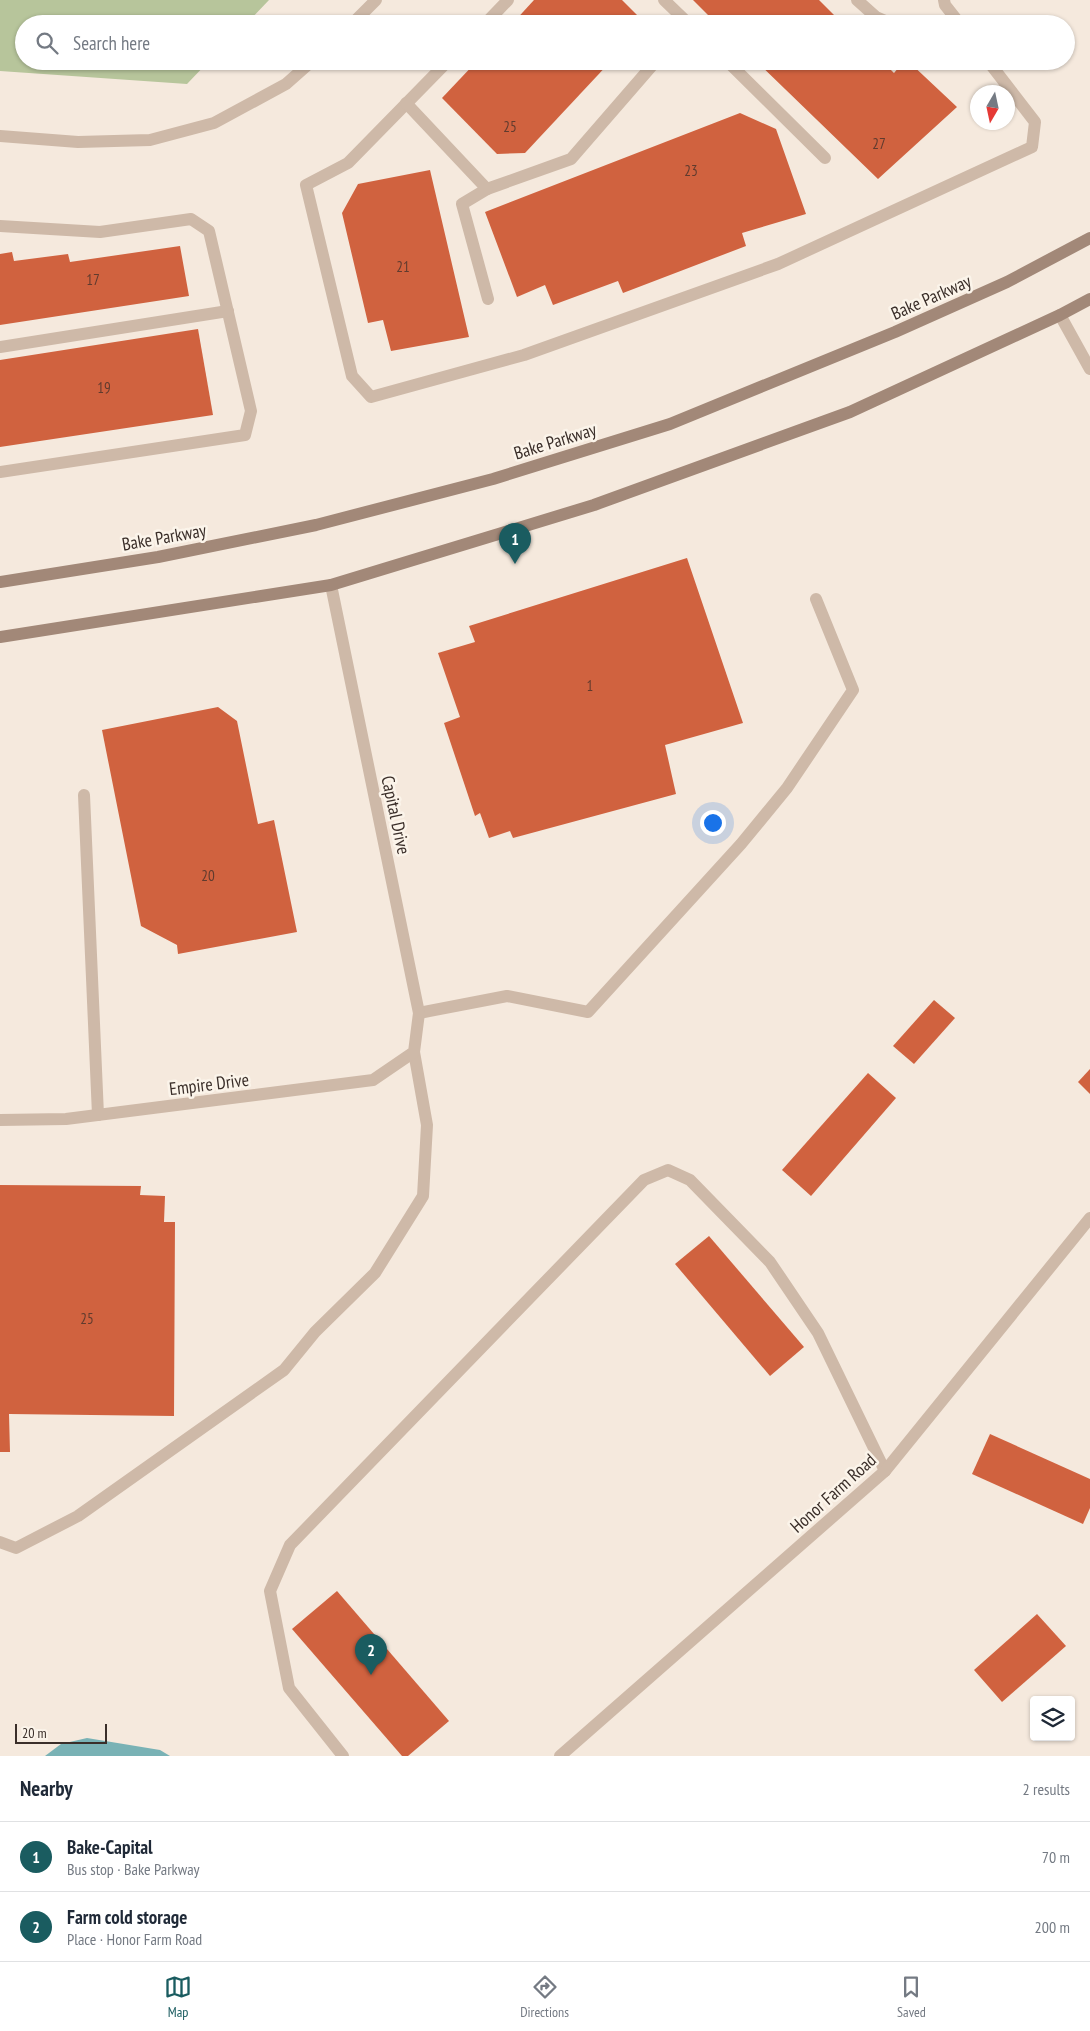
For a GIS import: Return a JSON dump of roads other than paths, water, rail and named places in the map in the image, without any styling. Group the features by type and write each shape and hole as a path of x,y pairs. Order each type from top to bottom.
{"main road":[{"name":"Bake Parkway","path":"0,582 158,557 316,525 493,479 661,426 904,328 1007,282 1090,238"},
{"path":"0,637 331,585 594,505 841,416 1060,316 1090,299"}],"street":[{"path":"361,15 376,0"},
{"path":"494,15 508,0"},
{"path":"664,0 679,15"},
{"path":"857,0 873,15"},
{"path":"944,0 951,15"},
{"path":"0,136 78,142 150,140 214,123 286,84 302,70"},
{"path":"439,70 348,162 306,185 352,376 371,397 524,356 778,264 1032,148 1035,122 995,70"},
{"path":"488,299 462,204 487,189 571,159 648,70"},
{"path":"736,70 825,158"},
{"path":"406,103 487,189"},
{"path":"0,226 100,232 191,219 209,231 251,411 245,435 0,472"},
{"path":"0,347 228,311"},
{"path":"1060,316 1090,369"},
{"name":"Capital Drive","path":"0,1542 16,1548 78,1516 284,1370 315,1332 375,1273 423,1196 427,1125 414,1052 419,1013 331,585"},
{"path":"419,1013 506,996 588,1012 741,844 787,788 853,690 816,599"},
{"path":"84,795 98,1115"},
{"name":"Empire Drive","path":"0,1120 66,1120 373,1080 414,1052"},
{"path":"343,1756 289,1688 270,1591 290,1545 644,1180 668,1170 690,1180 770,1262 818,1333 885,1471"},
{"name":"Honor Farm Road","path":"560,1756 885,1471 1090,1218"}],"water":[{"path":"87,1738 160,1750 170,1756 45,1756 61,1744"}],"place":[{"name":"Bake-Capital","path":"515,564"},
{"name":"Farm cold storage","path":"371,1675"}]}
